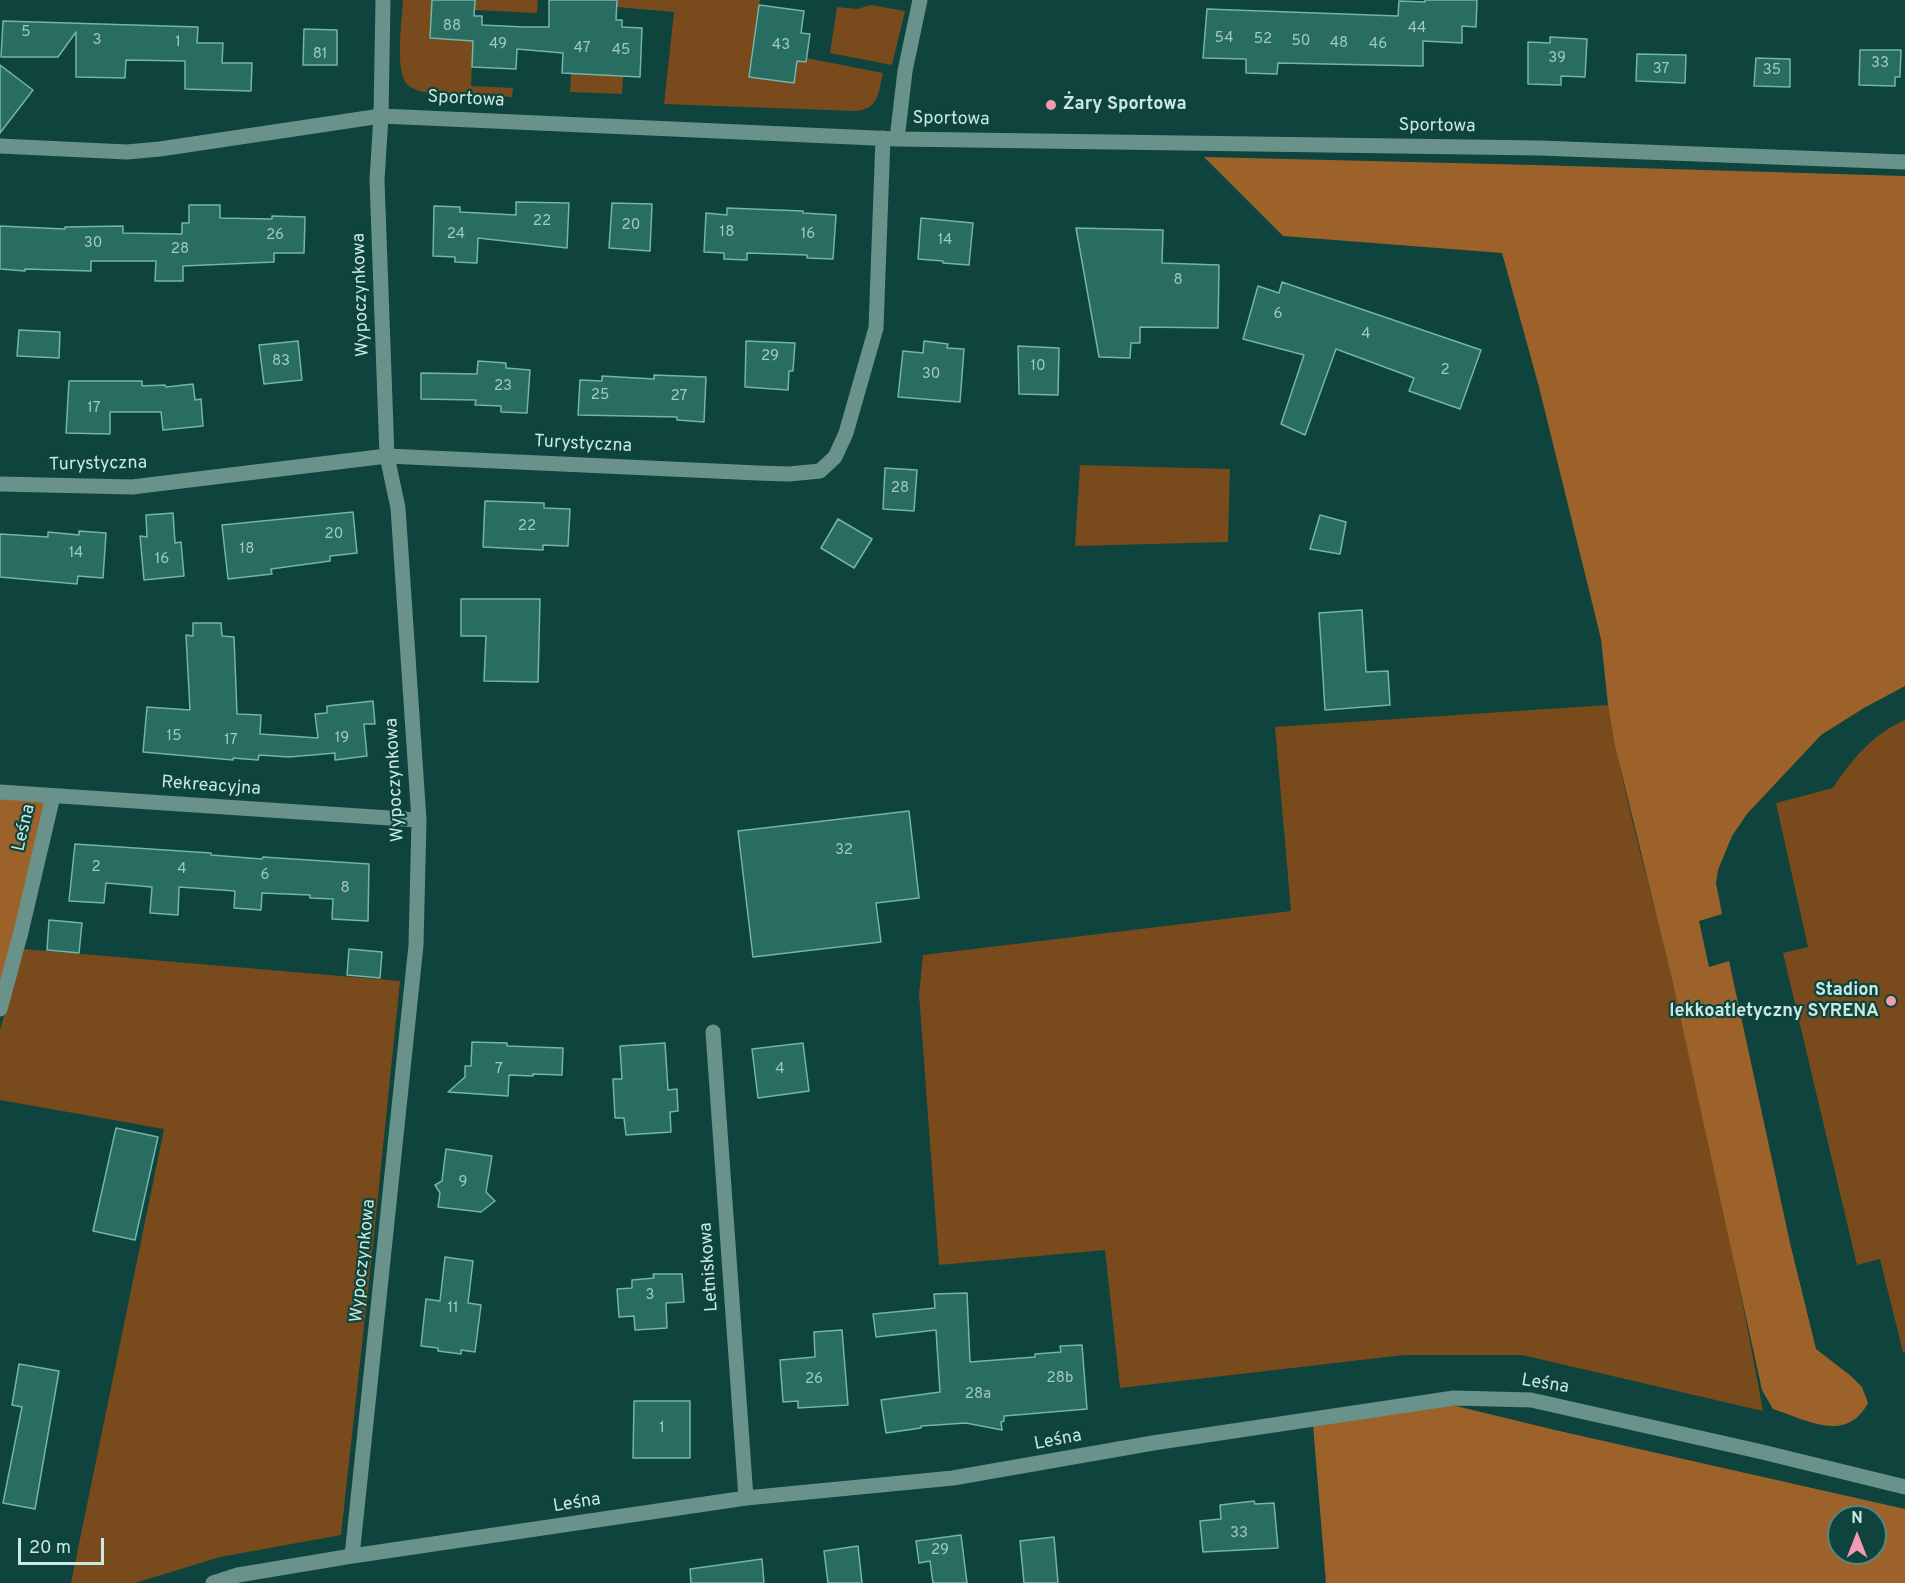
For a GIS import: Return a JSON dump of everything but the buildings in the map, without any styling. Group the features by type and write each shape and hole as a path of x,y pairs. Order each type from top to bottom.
{"street":[{"name":"Wypoczynkowa","path":"352,1556 416,945 419,820 398,508 387,456 377,180 381,116 383,0"},
{"path":"890,139 920,0"},
{"name":"Sportowa","path":"0,146 127,152 381,116 890,139 1540,148 1905,162"},
{"name":"Turystyczna","path":"0,484 132,487 387,456 758,473 789,474 820,471 835,457 846,433 876,328 890,139"},
{"name":"Rekreacyjna","path":"0,792 419,820"},
{"name":"Leśna","path":"0,1009 53,796"},
{"name":"Letniskowa","path":"713,1032 746,1498"},
{"name":"Leśna","path":"213,1583 238,1575 352,1556 746,1498 953,1478 1153,1443 1454,1398 1531,1400 1905,1487"}],"shaded area":[{"path":"403,0 432,0 473,41 471,86 513,88 512,97 423,92 408,85 403,76 400,55"},
{"path":"475,0 538,0 537,13 474,10"},
{"path":"617,0 760,0 759,5 797,61 805,62 806,58 883,73 878,94 873,104 862,110 854,111 664,104 674,12 617,7"},
{"path":"871,5 905,11 892,65 830,53 837,7 857,9"},
{"path":"571,73 623,76 622,94 570,92"},
{"path":"1204,157 1905,176 1905,686 1821,735 1747,814 1732,836 1718,870 1716,883 1722,914 1699,921 1709,967 1729,961 1790,1243 1816,1349 1862,1387 1868,1403 1849,1423 1825,1426 1773,1409 1762,1390 1672,979 1615,746 1601,639 1539,387 1502,253 1283,236"},
{"path":"1080,465 1230,469 1228,542 1075,546"},
{"path":"1608,705 1621,774 1672,979 1708,1141 1763,1411 1522,1355 1404,1355 1120,1388 1105,1250 939,1265 919,994 923,955 1291,911 1275,727"},
{"path":"1905,720 1905,1351 1903,1352 1880,1259 1857,1265 1783,953 1808,947 1776,803 1833,788 1847,768 1873,740"},
{"path":"0,792 53,796 0,1013"},
{"path":"23,949 400,981 341,1535 220,1557 135,1583 71,1583 164,1129 0,1100 0,1030"},
{"path":"1452,1405 1905,1509 1905,1583 1326,1583 1313,1425"}],"place":[{"name":"Żary Sportowa","path":"1051,105"},
{"name":"Stadion lekkoatletyczny SYRENA","path":"1891,1001"}]}
